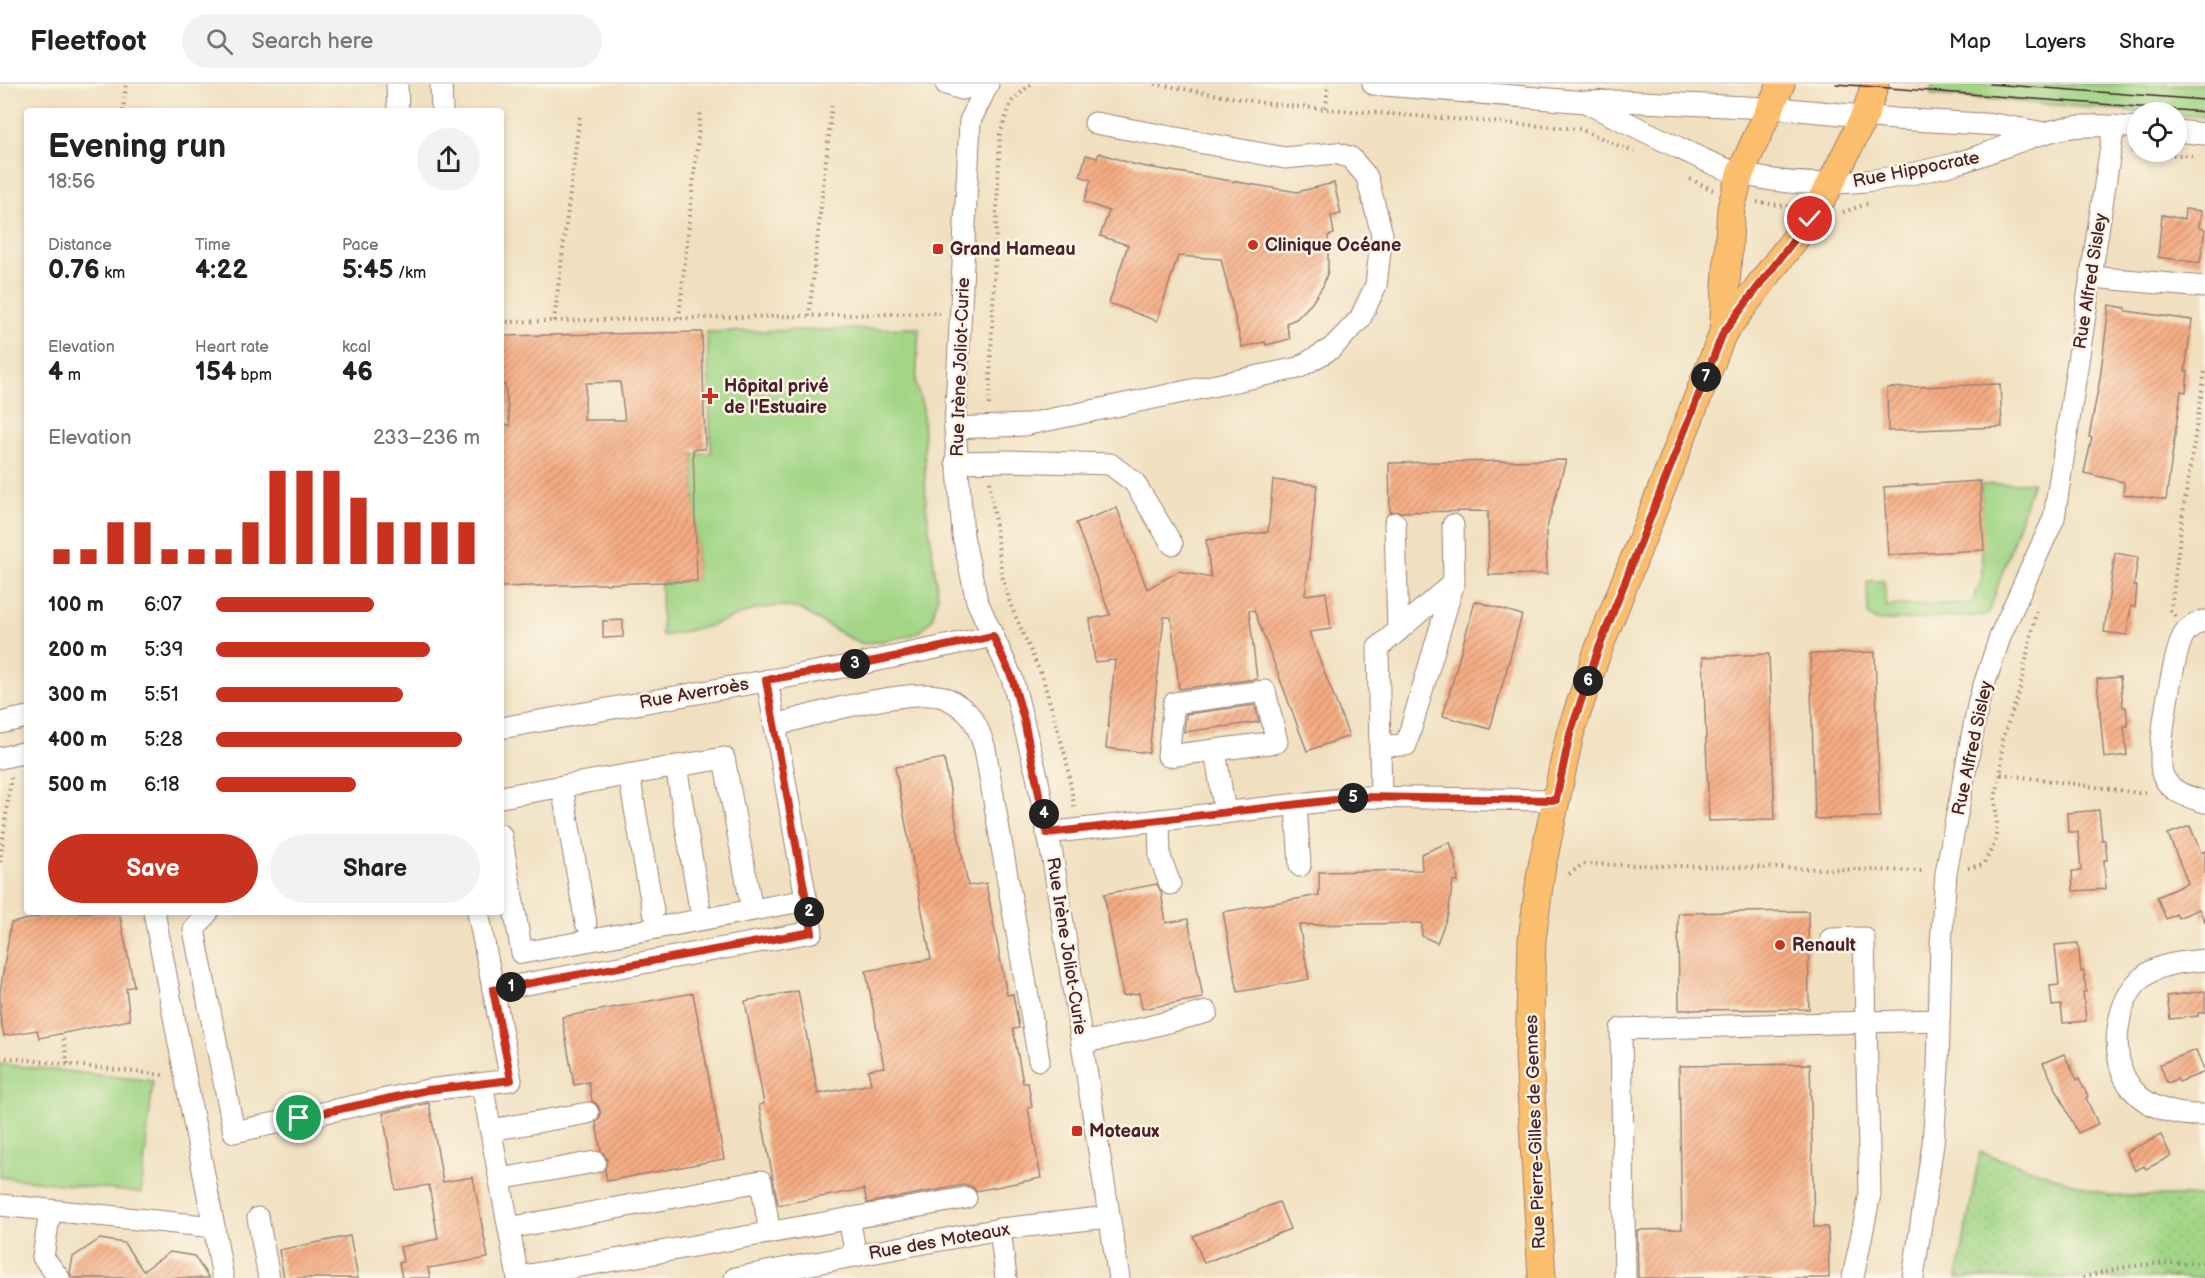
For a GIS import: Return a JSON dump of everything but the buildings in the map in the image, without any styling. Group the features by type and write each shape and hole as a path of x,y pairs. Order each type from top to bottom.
{"main road":[{"name":"Rue Pierre-Gilles de Gennes","path":"1723,333 1731,208 1740,174 1768,108 1781,84"},
{"name":"Rue Pierre-Gilles de Gennes","path":"1542,1278 1528,1056 1532,940 1541,871 1570,734 1597,653 1723,333 1810,219 1865,115 1875,84"}],"street":[{"path":"397,84 398,108"},
{"path":"441,84 442,108"},
{"path":"949,86 971,88 987,84"},
{"name":"Rue Irène Joliot-Curie","path":"987,84 970,121 955,428 963,536 976,601 1012,678 1024,720 1047,833 1083,1042 1119,1278"},
{"name":"Rue Hippocrate","path":"1373,84 1585,102 1622,101 1865,115 2000,125 2044,133"},
{"path":"949,86 970,121"},
{"name":"Rue Hippocrate","path":"1585,102 1740,174 1775,181 1830,185 1870,181 1936,169 1990,154 2044,133 2068,127 2127,127"},
{"path":"955,428 1024,426 1298,368 1332,348 1360,319 1376,285 1382,234 1367,177 1351,158 1336,153 1285,158 1095,123"},
{"name":"Rue Alfred Sisley","path":"1913,1278 1933,1144 1946,873 1979,700 2001,634 2054,518 2114,126"},
{"path":"2187,132 2205,134"},
{"path":"2091,277 2205,287"},
{"path":"956,462 1110,464 1134,482 1172,544"},
{"path":"1395,523 1398,631"},
{"path":"1380,746 1406,745 1454,582 1453,525"},
{"path":"1381,797 1378,648 1454,582"},
{"path":"2205,621 2200,621 2184,633 2175,655 2160,756 2163,775 2173,790 2205,802"},
{"name":"Rue Averroès","path":"504,727 860,664 993,636"},
{"path":"493,990 812,932 766,680"},
{"path":"1265,691 1277,742 1215,750 1168,756 1174,703 1265,691"},
{"path":"775,726 813,714 913,695 942,697 964,709 976,724 985,749 1039,1060"},
{"path":"0,723 24,718"},
{"path":"1215,750 1225,813"},
{"path":"504,797 724,758 752,910"},
{"path":"676,766 699,903"},
{"path":"629,775 653,911"},
{"path":"562,787 586,923"},
{"path":"1047,833 1360,797 1556,800"},
{"path":"1296,805 1300,866"},
{"path":"1159,820 1160,857 1170,884"},
{"path":"504,852 522,953 807,900"},
{"path":"155,915 224,1278"},
{"path":"206,915 194,930 234,1132 428,1090 511,1080 479,915"},
{"path":"1831,939 1864,938 1870,1194 1853,1278"},
{"path":"2205,960 2168,965 2147,974 2132,989 2119,1016 2117,1046 2122,1071 2133,1090 2147,1103 2169,1112 2205,1115"},
{"path":"1083,1042 1207,1012"},
{"path":"1625,1278 1621,1029 1939,1020"},
{"path":"482,1084 518,1278 966,1198"},
{"path":"491,1130 588,1113"},
{"path":"500,1179 595,1162"},
{"path":"509,1228 761,1181 770,1233"},
{"path":"0,1205 214,1227"},
{"path":"50,1211 43,1257 59,1278"},
{"name":"Rue des Moteaux","path":"745,1277 1000,1229 1109,1217"},
{"path":"258,1218 269,1278"},
{"path":"849,1218 856,1256"},
{"path":"1000,1229 1006,1278"}],"path":[{"path":"123,108 126,84"},
{"path":"1326,108 1328,84"},
{"path":"809,316 831,105"},
{"path":"679,318 701,110"},
{"path":"554,321 580,113"},
{"path":"504,322 962,313"},
{"path":"2184,633 2171,610 2182,519 2205,371"},
{"path":"0,862 14,755"},
{"path":"2001,774 2139,793 2173,790"},
{"path":"1569,874 1583,864 1931,871"},
{"path":"62,1033 68,1065"},
{"path":"0,1057 163,1075 165,1086"},
{"path":"2084,1278 2107,1270 2135,1266 2205,1263"}],"green space":[{"path":"1932,84 2205,84 2205,117 2187,116 2187,102 2127,102 2127,110 1931,95"},
{"path":"919,328 916,384 923,408 926,505 938,596 932,619 922,630 909,636 864,644 849,638 800,609 780,606 756,609 706,627 662,636 661,582 697,581 693,454 711,453 707,332"},
{"path":"2033,482 1988,615 1876,621 1868,615 1867,581 1884,581 1886,606 1972,603 1982,578 1981,485"},
{"path":"0,1064 153,1081 141,1193 0,1177"},
{"path":"1980,1152 2111,1196 2205,1196 2205,1278 1957,1278"}],"tram line":[{"path":"1836,84 2205,112"},
{"path":"1990,84 2205,100"}],"place":[{"name":"Clinique Océane","path":"1253,245"},
{"name":"Grand Hameau","path":"938,249"},
{"name":"Hôpital privé de l'Estuaire","path":"710,396"},
{"name":"Renault","path":"1780,945"},
{"name":"Moteaux","path":"1077,1131"}],"route":[{"path":"299,1118 428,1090 511,1080 493,990 812,932 766,680 860,664 993,636 1012,678 1024,720 1047,833 1360,797 1556,800 1570,734 1597,653 1723,333 1810,219"}]}
